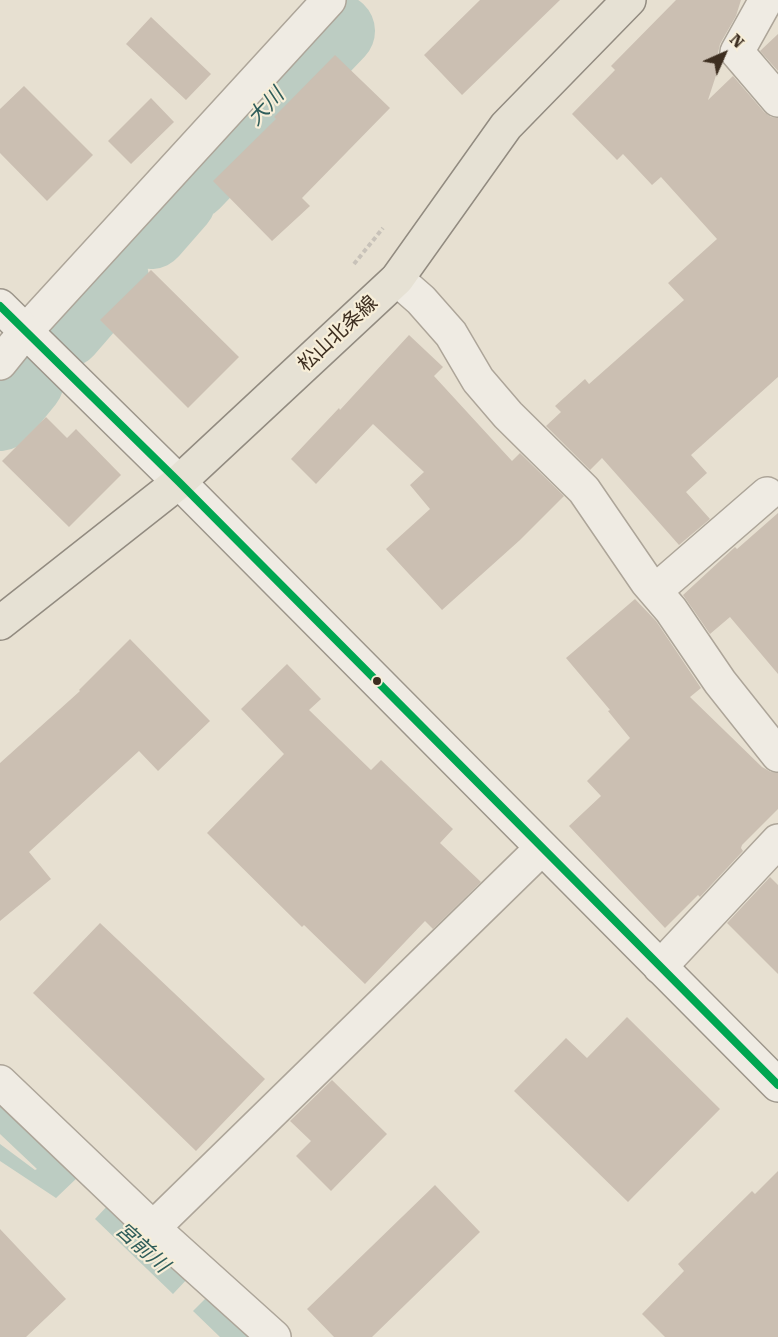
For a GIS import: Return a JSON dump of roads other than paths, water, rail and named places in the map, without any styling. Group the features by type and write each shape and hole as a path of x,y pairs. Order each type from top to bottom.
{"main road":[{"name":"松山北条線","path":"0,623 179,482 397,279 506,126 629,0"}],"street":[{"path":"0,363 25,332 329,0"},
{"path":"766,0 737,52 778,100"},
{"path":"397,279 421,300 451,334 478,380 508,415 584,490 720,682 778,755"},
{"path":"0,306 179,482 778,1085"},
{"path":"655,591 767,494"},
{"path":"660,967 778,841"},
{"path":"153,1228 542,848"},
{"path":"0,1082 153,1228 274,1337"}],"water":[{"path":"0,1103 78,1177 56,1198 0,1161 0,1144 35,1170 37,1169 0,1134"},
{"name":"宮前川","path":"111,1202 190,1276 173,1294 95,1219"},
{"path":"209,1295 253,1337 220,1337 193,1311"}],"waterway":[{"name":"大川","path":"193,183 338,31"},
{"name":"大川","path":"151,232 179,200"},
{"name":"大川","path":"66,331 112,278"},
{"name":"大川","path":"0,414 27,381"}]}
